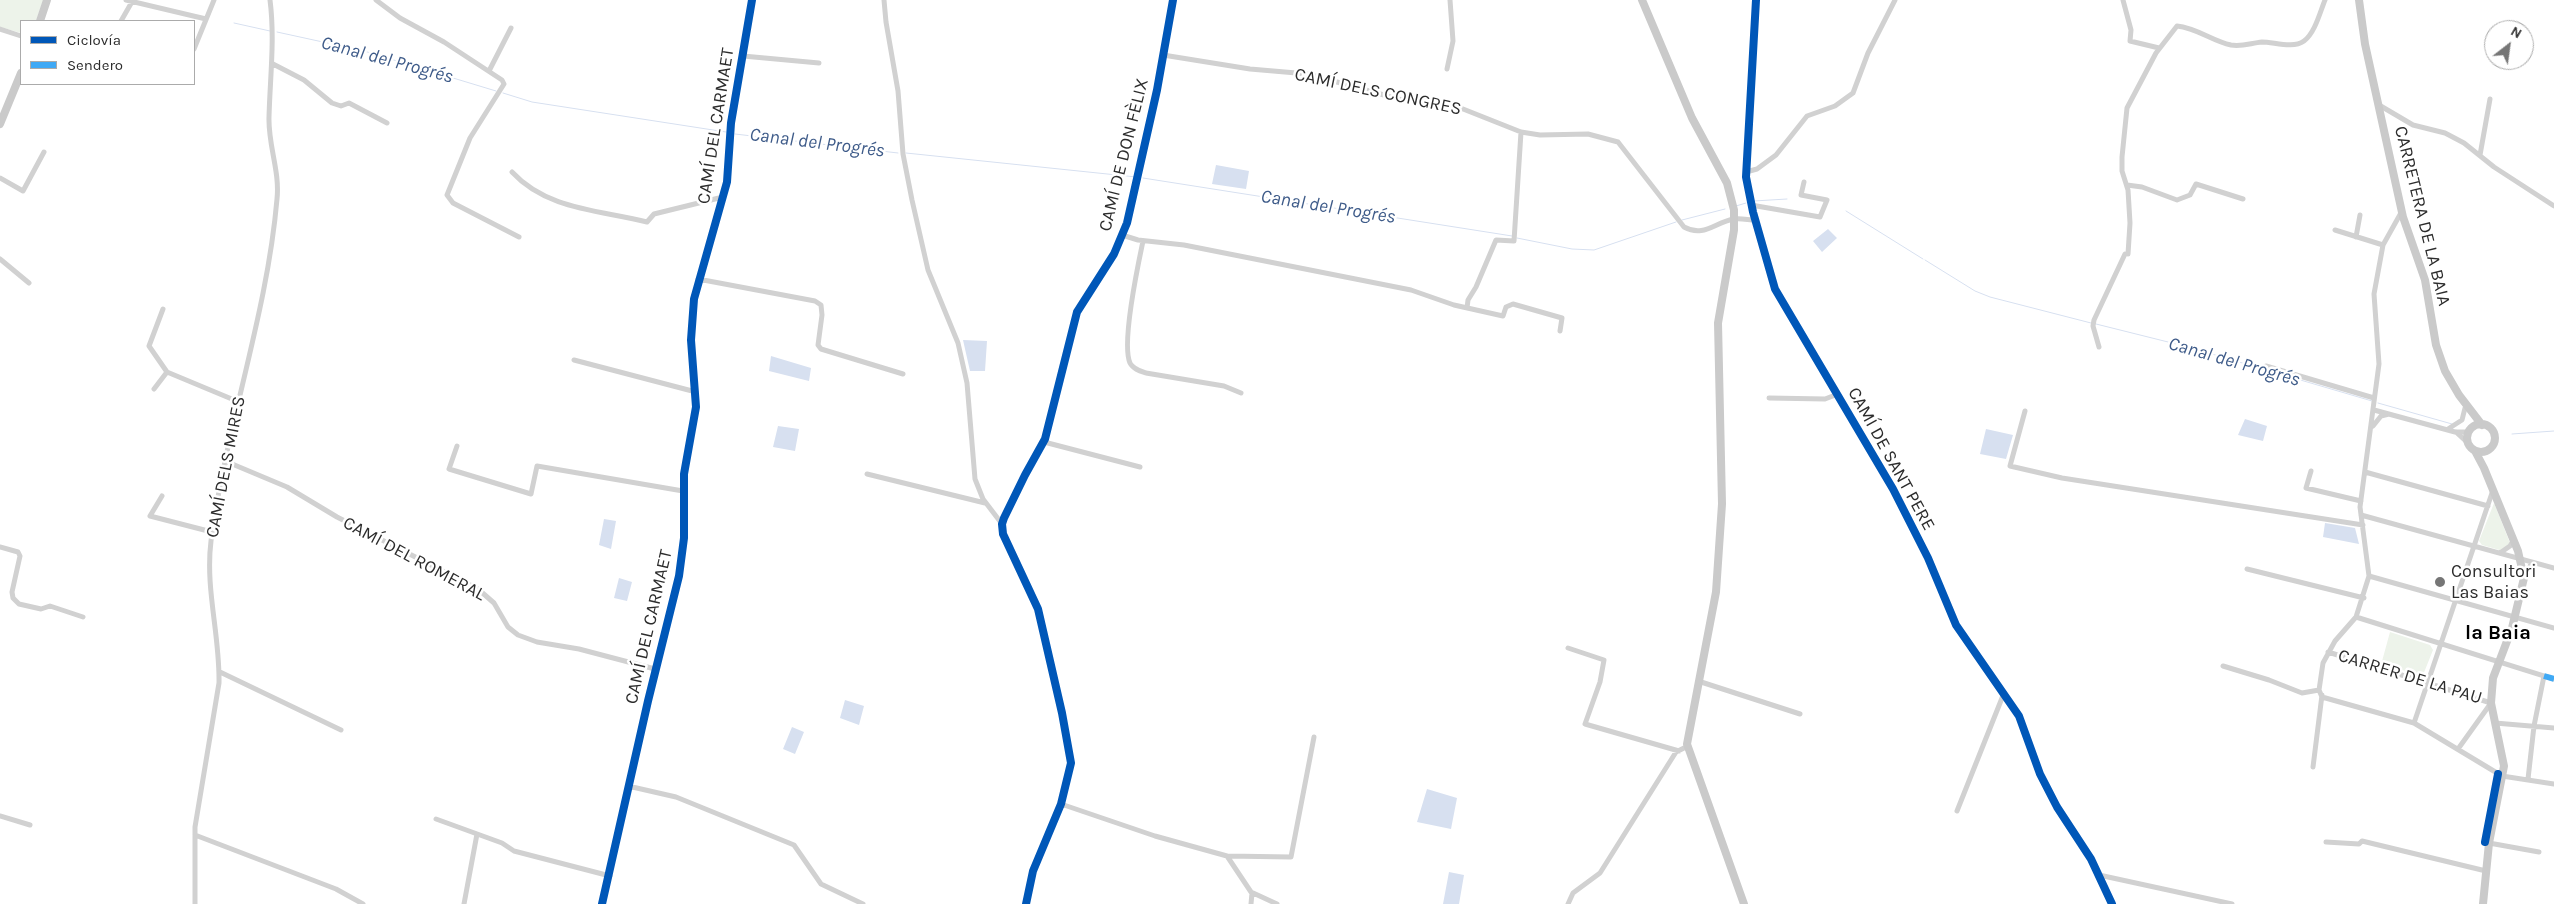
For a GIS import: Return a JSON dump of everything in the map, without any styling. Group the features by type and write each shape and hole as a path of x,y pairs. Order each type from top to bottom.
{"main road":[{"path":"40,20 47,0"},
{"path":"1642,0 1692,118 1727,183 1733,199 1735,219 1718,323 1722,521 1716,592 1688,733 1688,746 1746,904"},
{"name":"CARRETERA DE LA BAIA","path":"2359,0 2365,44 2402,211 2425,280 2436,345 2445,371 2469,416 2470,431"},
{"path":"0,124 20,75"},
{"name":"CARRETERA DE LA BAIA","path":"2465,407 2482,425"},
{"path":"2483,904 2489,843 2504,766 2491,703 2494,678 2515,617 2524,578 2520,559 2484,468 2475,451 2468,444 2470,431 2482,425 2490,428 2495,439 2494,444 2488,451 2484,468"},
{"path":"2475,451 2488,451"}],"street":[{"path":"126,0 206,19"},
{"path":"195,46 214,0"},
{"name":"CAMÍ DELS MIRES","path":"194,904 195,835 218,696 220,672 208,574 212,532 238,402 257,325 278,197 278,175 269,132 273,64 270,0"},
{"path":"376,0 400,18 502,80 504,84 470,138 447,194 453,203 519,237"},
{"name":"CAMÍ DEL CARMAET","path":"602,904 610,876 628,786 679,576 684,538 684,491 695,422 696,392 691,332 694,299 726,182 731,122 752,0"},
{"path":"884,0 898,91 903,154 928,270 958,343 967,383 975,479 986,503 1002,524 1003,534 1038,609 1062,713 1071,763 1061,804 1033,871 1026,904"},
{"name":"CAMÍ DE DON FÈLIX","path":"1002,524 1025,475 1044,442 1055,406 1078,312 1114,254 1127,223 1173,0"},
{"path":"1447,68 1453,41 1450,0"},
{"name":"CAMÍ DE SANT PERE","path":"1756,0 1755,50 1746,172 1751,205 1775,289 1786,312 1838,394 1893,489 1928,558 1956,625 2019,716 2040,774 2099,875 2112,904"},
{"path":"1746,172 1757,169 1776,155 1807,116 1835,106 1853,93 1868,53 1895,0"},
{"path":"2123,0 2131,30 2130,41 2159,48"},
{"path":"2099,348 2093,326 2094,320 2127,254 2130,223 2127,185 2122,157 2127,108 2159,48 2177,26 2188,27 2231,45 2242,46 2262,42 2293,44 2304,41 2313,29 2325,0"},
{"path":"122,20 133,1"},
{"path":"489,71 511,28"},
{"path":"0,29 20,36"},
{"name":"CAMÍ DELS CONGRES","path":"1163,55 1250,69 1308,74 1402,100 1443,104 1522,132 1540,135 1588,134 1618,142 1684,227 1692,231 1708,230 1735,219 1755,220"},
{"path":"743,56 819,63"},
{"path":"273,64 304,80 332,103 341,106 349,103 387,123"},
{"path":"2480,155 2490,99"},
{"path":"2379,105 2413,125 2445,133 2554,206"},
{"path":"1467,308 1468,300 1476,287 1496,240 1514,241 1522,132"},
{"path":"0,178 24,191 44,152"},
{"path":"512,172 525,185 571,207 647,222 654,214 723,197"},
{"path":"1751,205 1820,217 1827,200 1801,195 1804,182"},
{"path":"2127,185 2142,187 2177,200 2190,195 2196,184 2243,199"},
{"path":"2313,767 2321,694 2319,677 2328,652 2356,617 2364,598 2369,576 2361,501 2372,428 2378,364 2374,294 2383,246 2402,211"},
{"path":"2356,237 2360,215"},
{"path":"2335,230 2383,246"},
{"path":"1122,235 1143,240 1184,244 1411,290 1467,308 1503,316 1506,307 1513,304 1562,318 1560,331"},
{"path":"1143,240 1130,312 1130,362 1135,369 1146,373 1224,386 1241,393"},
{"path":"0,259 29,283"},
{"path":"698,279 815,301 821,305 822,315 818,345 821,349 903,374"},
{"path":"163,308 149,346 167,372 238,402"},
{"path":"574,360 696,392"},
{"path":"2266,366 2374,398"},
{"path":"154,389 167,372"},
{"path":"1769,398 1825,399 1838,394"},
{"path":"2447,429 2456,426 2462,420 2465,407"},
{"path":"2025,411 2010,466 2088,482 2158,491 2238,507 2363,525"},
{"path":"2374,411 2392,413 2447,429 2455,432 2468,444"},
{"path":"2372,428 2381,416 2392,413"},
{"path":"2455,432 2470,431"},
{"path":"1044,442 1140,467"},
{"path":"457,446 449,469 530,494 537,466 684,491"},
{"name":"CAMÍ DEL ROMERAL","path":"225,462 287,487 337,517 478,590 494,603 508,627 518,634 537,642 623,659 656,669"},
{"path":"2311,471 2306,488 2361,501"},
{"path":"2366,472 2488,506"},
{"path":"867,474 986,503"},
{"path":"2414,722 2493,490"},
{"path":"162,496 150,516 212,532"},
{"path":"2361,515 2554,568"},
{"path":"2500,553 2510,546 2513,541"},
{"path":"0,547 18,552 20,556 12,592 13,598 19,604 41,609 50,606 84,616"},
{"path":"2524,578 2532,562"},
{"path":"2247,569 2364,598"},
{"path":"2369,576 2554,628"},
{"path":"2356,617 2554,679"},
{"path":"1568,648 1604,660 1600,682 1585,724 1680,751"},
{"name":"CARRER DE LA PAU","path":"2328,652 2491,703"},
{"path":"2223,666 2269,680 2302,693 2321,694 2414,722 2502,776 2554,784"},
{"path":"220,672 340,730"},
{"path":"2528,779 2534,726 2544,676"},
{"path":"1698,681 1800,714"},
{"path":"1957,811 2004,693"},
{"path":"2458,749 2491,703"},
{"path":"2496,723 2554,728"},
{"path":"1061,804 1156,836 1227,856 1291,857 1314,737"},
{"path":"1568,904 1573,892 1600,873 1660,777 1680,751 1688,746"},
{"path":"628,786 676,797 794,845 821,884 863,904"},
{"path":"0,816 30,825"},
{"path":"436,819 502,843 514,851 610,876"},
{"path":"464,904 477,834"},
{"path":"195,835 336,889 363,904"},
{"path":"2326,842 2359,844 2362,841 2486,871"},
{"path":"2489,843 2539,852"},
{"path":"1227,856 1252,893 1277,904"},
{"path":"2099,875 2232,904"},
{"path":"1251,904 1252,893"}],"shaded area":[{"path":"0,0 43,0 36,20 20,20 20,33 0,27"},
{"path":"2494,503 2510,543 2503,551 2482,545 2479,541"},
{"path":"2390,632 2430,645 2433,650 2423,675 2381,665"}],"water":[{"path":"1216,165 1249,171 1246,189 1212,184"},
{"path":"1828,229 1837,238 1822,252 1813,241"},
{"path":"963,340 987,341 985,371 970,371"},
{"path":"771,356 811,368 809,381 769,371"},
{"path":"2245,419 2267,426 2263,441 2238,435"},
{"path":"778,426 799,429 795,451 773,447"},
{"path":"1986,429 2013,435 2006,459 1980,454"},
{"path":"604,519 616,521 611,549 599,545"},
{"path":"2325,523 2355,528 2359,544 2323,537"},
{"path":"619,578 632,582 627,601 614,598"},
{"path":"845,700 864,706 859,725 840,718"},
{"path":"792,727 804,732 795,754 783,749"},
{"path":"1427,789 1457,798 1451,829 1417,822"},
{"path":"1449,872 1464,875 1459,904 1443,904"}],"waterway":[{"name":"Canal del Progrés","path":"234,23 270,31"},
{"name":"Canal del Progrés","path":"277,32 364,51 496,91"},
{"name":"Canal del Progrés","path":"503,93 532,102 726,132"},
{"name":"Canal del Progrés","path":"735,134 898,153"},
{"name":"Canal del Progrés","path":"906,153 1136,177"},
{"name":"Canal del Progrés","path":"1143,178 1512,236"},
{"name":"Canal del Progrés","path":"1754,201 1787,199"},
{"name":"Canal del Progrés","path":"1736,206 1746,203"},
{"name":"Canal del Progrés","path":"1682,220 1725,209"},
{"name":"Canal del Progrés","path":"1846,211 1923,259"},
{"name":"Canal del Progrés","path":"1517,238 1572,249 1594,250 1676,222"},
{"name":"Canal del Progrés","path":"1925,260 1975,291 1990,297 2091,323"},
{"name":"Canal del Progrés","path":"2096,324 2188,347 2372,401"},
{"path":"2378,403 2452,424"},
{"path":"2512,434 2554,431"}],"marked path":[{"path":"2544,676 2554,679"}],"cycle path":[{"path":"602,904 648,701 679,576 684,538 684,474 696,407 691,340 694,299 727,182 731,123 752,0"},
{"path":"1026,904 1033,871 1061,804 1071,763 1062,713 1038,609 1003,534 1002,524 1025,475 1045,439 1077,312 1114,254 1127,223 1157,90 1173,0"},
{"path":"1756,0 1746,177 1753,212 1775,289 1893,489 1928,558 1956,625 2019,716 2040,774 2057,807 2091,859 2112,904"},
{"path":"2485,842 2498,774"}],"place":[{"name":"Consultori Las Baias","path":"2440,582"}],"district":[{"name":"la Baia","path":"2498,633"}]}
